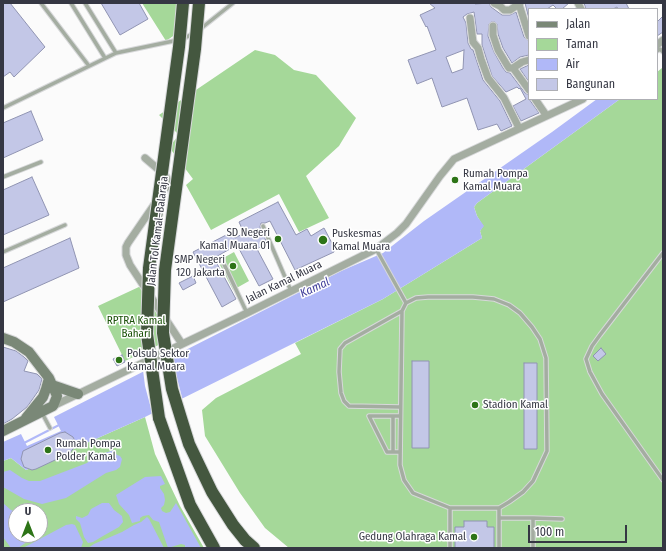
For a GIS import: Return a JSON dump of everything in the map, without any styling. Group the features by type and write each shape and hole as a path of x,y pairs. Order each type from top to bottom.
{"highway":[{"name":"Jalan Tol Kamal–Balaraja","path":"183,3 178,55 149,268 147,334 159,418 190,505 214,548"},
{"name":"Jalan Tol Kamal–Balaraja","path":"199,3 195,49 165,270 163,333 172,389 189,444 212,492 233,525 250,545"}],"main road":[{"path":"3,338 14,342 29,352 50,382 57,396 53,406 3,431"},
{"path":"50,382 78,394"},
{"path":"24,421 42,397 50,382"}],"street":[{"path":"494,3 504,10 510,10 519,3 528,33"},
{"path":"470,18 473,42 478,48 488,78 504,98 519,128"},
{"path":"493,26 498,50 509,68 513,68 528,89"},
{"path":"660,50 663,40"},
{"path":"513,68 528,60"},
{"path":"536,100 546,115"},
{"name":"Jalan Kamal Muara","path":"53,406 377,251 406,224 454,159 581,100"},
{"path":"145,158 165,175 168,181 167,186 128,243 126,247 126,255 130,265 182,344"}],"lane":[{"path":"40,3 89,66"},
{"path":"71,3 105,58"},
{"path":"85,3 116,53"},
{"path":"3,108 116,53 183,39 202,28 233,3"},
{"path":"3,177 41,162"},
{"path":"3,252 65,225"},
{"path":"263,226 291,291"},
{"path":"377,251 399,293 406,303"},
{"path":"663,253 592,346 586,359 590,372 602,394 663,480"},
{"path":"223,262 247,313"},
{"path":"474,297 494,299 509,305 520,313 532,327 540,340 546,358 547,451 533,481 523,492 499,508 450,508 413,493 404,480 400,465 402,311 406,303 416,298 474,297"},
{"path":"400,407 355,407 346,404 340,389 339,364 340,349 345,343 402,311"},
{"path":"41,412 50,428"},
{"path":"400,416 369,416 388,452 400,452"},
{"path":"393,416 393,452"},
{"path":"450,508 450,548"},
{"path":"499,508 499,548"},
{"path":"499,518 562,519"},
{"path":"533,518 533,548"}],"green space":[{"path":"142,3 177,3 176,34 166,41"},
{"path":"255,50 275,55 294,70 316,75 356,118 339,146 306,176 329,218 299,232 279,194 211,230 186,185 193,179 169,147 179,135 159,115"},
{"path":"662,68 663,548 289,548 265,528 240,493 205,436 202,410 216,398 301,354 295,343 383,299 482,238 480,231 483,226 474,207 477,203 619,100 658,100 658,71"},
{"path":"234,252 249,281 233,290 218,261"},
{"name":"RPTRA Kamal Bahari","path":"141,286 171,339 125,361 98,306"},
{"path":"145,417 155,454 180,506 204,548 3,548 3,461 11,458 26,470"}],"water":[{"path":"596,100 619,100 477,203 474,207 477,216 484,226 480,231 482,238 383,299 145,417 26,470 11,458 3,461 3,442 21,434 27,446 61,431 54,417 341,271 383,253 424,221"},
{"path":"114,450 122,459 120,467 116,470 106,473 66,498 46,503 38,503 24,499 3,487 3,472 10,470 29,481 40,481 87,463 93,457"},
{"path":"161,476 165,484 160,486 165,500 164,505 161,508 162,511 166,513 170,512 176,503 201,548 185,548 185,545 181,544 168,548 159,522 153,520 149,515 143,516 140,518 140,521 132,523 129,515 119,504 116,495 145,477"},
{"path":"3,503 8,507 8,543 25,543 18,548 11,548 3,537"},
{"path":"102,503 109,503 114,510 122,516 123,522 119,527 93,542 88,543 84,537 80,523 76,519 76,516 82,518 88,515 91,509"},
{"path":"147,517 164,548 88,548 122,532 141,522"},
{"path":"66,525 75,525 83,542 81,548 23,548 32,543 48,543 48,535"}],"pier":[{"path":"173,355 183,401 153,416 145,386 143,370"}],"building":[{"path":"3,3 10,3 45,47 14,77 10,72 3,77"},
{"path":"101,3 139,3 148,19 120,35"},
{"path":"429,3 489,3 491,7 502,15 510,15 516,12 524,37 528,40 528,55 520,57 512,63 503,48 498,34 497,24 495,22 491,22 489,24 488,36 494,52 503,68 506,72 510,73 525,93 528,94 528,100 530,100 539,113 521,121 513,106 526,99 520,88 519,89 517,87 506,92 492,76 482,45 482,34 477,34 474,12 463,17 466,23 468,43 473,50 483,80 500,101 512,126 501,131 497,124 478,130 467,98 442,107 432,78 417,84 408,60 436,50 427,26 426,27 420,15 435,8","holes":["464,50 463,69 452,73 446,57"]},
{"path":"525,3 569,3 563,8 556,8 553,5 548,8 528,8 528,15"},
{"path":"584,3 626,3 628,8 617,7 586,8"},
{"path":"663,16 663,32 658,35 658,21"},
{"path":"528,65 528,81 520,69"},
{"path":"31,111 43,140 3,158 3,123"},
{"path":"32,177 49,215 3,235 3,190"},
{"path":"278,202 296,235 307,229 311,236 324,228 334,247 334,252 295,270 270,221 261,223 260,227 267,243 257,249 273,279 259,286 237,245 214,258 236,299 222,307 193,252 232,232 235,238 244,233 239,222"},
{"path":"70,238 79,268 3,302 3,268"},
{"path":"193,276 196,283 183,290 179,283"},
{"path":"3,347 16,351 24,357 28,361 24,371 37,374 42,379 39,390 27,407 3,424"},
{"path":"601,348 606,354 598,361 593,356"},
{"name":"Polsub Sektor Kamal Muara","path":"122,355 125,362 117,366 113,359"},
{"path":"412,361 429,361 429,448 412,448"},
{"path":"524,363 537,363 537,449 524,449"},
{"name":"Rumah Pompa Polder Kamal","path":"65,432 73,437 75,441 75,446 70,453 36,469 32,470 24,467 21,459 23,451"},
{"name":"Gedung Olahraga Kamal","path":"464,521 487,521 487,527 494,527 494,548 455,548 455,527 464,527"}],"waterway":[{"name":"Kamal","path":"24,443 61,424"}],"place":[{"name":"Rumah Pompa Kamal Muara","path":"455,180"},
{"name":"SD Negeri Kamal Muara 01","path":"278,239"},
{"name":"Puskesmas Kamal Muara","path":"323,240"},
{"name":"SMP Negeri 120 Jakarta","path":"233,266"},
{"name":"Polsub Sektor Kamal Muara","path":"119,360"},
{"name":"Stadion Kamal","path":"475,405"},
{"name":"Rumah Pompa Polder Kamal","path":"48,450"},
{"name":"Gedung Olahraga Kamal","path":"474,537"}]}
